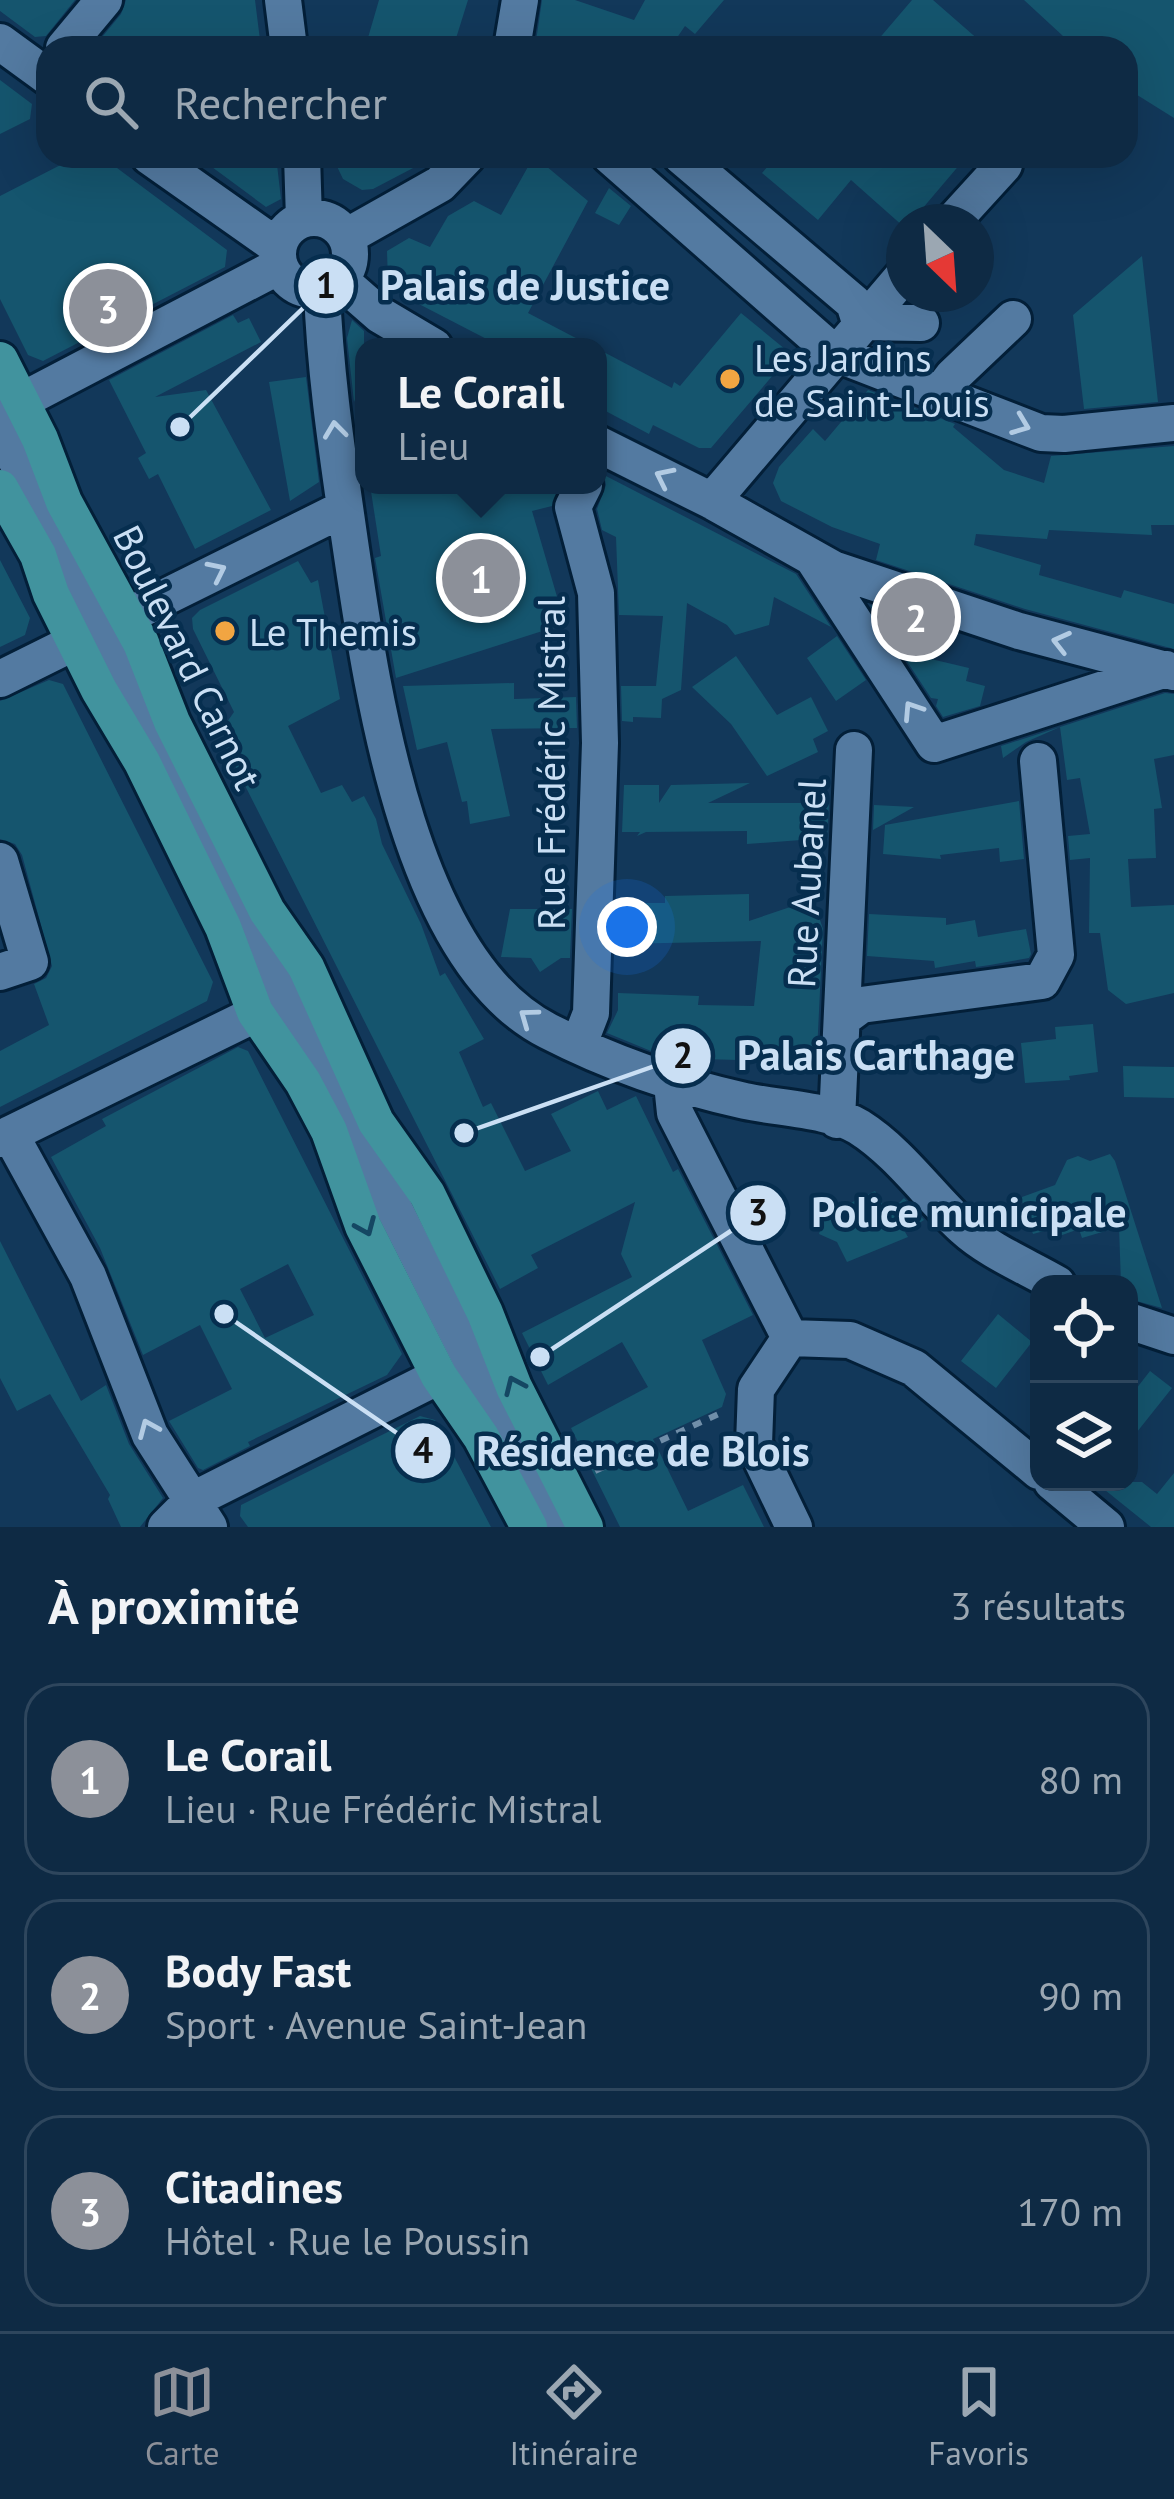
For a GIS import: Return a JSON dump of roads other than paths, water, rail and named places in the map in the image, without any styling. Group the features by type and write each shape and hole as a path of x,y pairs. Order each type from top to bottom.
{"main road":[{"name":"Boulevard Carnot","path":"0,360 7,414 74,523 101,629 152,782 223,927 286,999 427,1194 485,1313 514,1387 585,1527"},
{"name":"Boulevard Carnot","path":"0,488 38,555 51,594 101,629 172,722 268,910 286,999 316,1104 344,1165 363,1226 439,1376 481,1437 529,1527"}],"street":[{"path":"75,36 104,0"},
{"path":"283,0 288,36"},
{"path":"514,36 520,0"},
{"path":"0,43 36,59"},
{"path":"164,168 279,257 301,289 331,285 419,338"},
{"path":"302,168 304,219"},
{"path":"346,237 440,184 455,168"},
{"path":"624,168 834,353 1041,433 1174,422"},
{"path":"695,168 854,304 860,322"},
{"path":"968,204 1001,168"},
{"path":"7,414 279,257 287,230 304,219 328,221 346,237 350,260 331,285 325,350 369,670 424,868 458,941 494,993 545,1030 672,1084 856,1125 892,1154 968,1232 1042,1275"},
{"path":"712,501 886,294"},
{"path":"940,394 1013,319"},
{"path":"860,322 921,323"},
{"path":"607,453 712,501 832,569 1018,631 1170,671"},
{"name":"Rue Frédéric Mistral","path":"579,1044 591,1013 600,743 596,593 573,507 580,494"},
{"path":"0,679 345,508"},
{"path":"814,559 934,744 1170,671"},
{"name":"Rue Aubanel","path":"837,1120 854,750"},
{"name":"Rue Aubanel","path":"842,1019 861,1005 1042,980 1056,955 1038,760"},
{"path":"0,861 30,962 0,972"},
{"path":"201,1514 159,1454 88,1276 5,1137 286,999 555,1527"},
{"path":"672,1084 675,1113 790,1338"},
{"path":"0,1182 47,1206"},
{"path":"1138,1325 1174,1336"},
{"path":"790,1338 850,1340 914,1368 1030,1464"},
{"path":"790,1338 756,1389 754,1444 794,1527"},
{"path":"166,1527 201,1514 439,1376"},
{"path":"1063,1491 1106,1527"}],"place":[{"name":"Citadines","path":"108,308"},
{"name":"Les Jardins de Saint-Louis","path":"730,379"},
{"name":"Palais de Justice","path":"180,427"},
{"name":"Le Corail","path":"481,578"},
{"name":"Body Fast","path":"916,617"},
{"name":"Le Themis","path":"225,631"},
{"name":"Palais Carthage","path":"464,1133"},
{"name":"Résidence de Blois","path":"224,1314"},
{"name":"Police municipale","path":"540,1357"}]}
